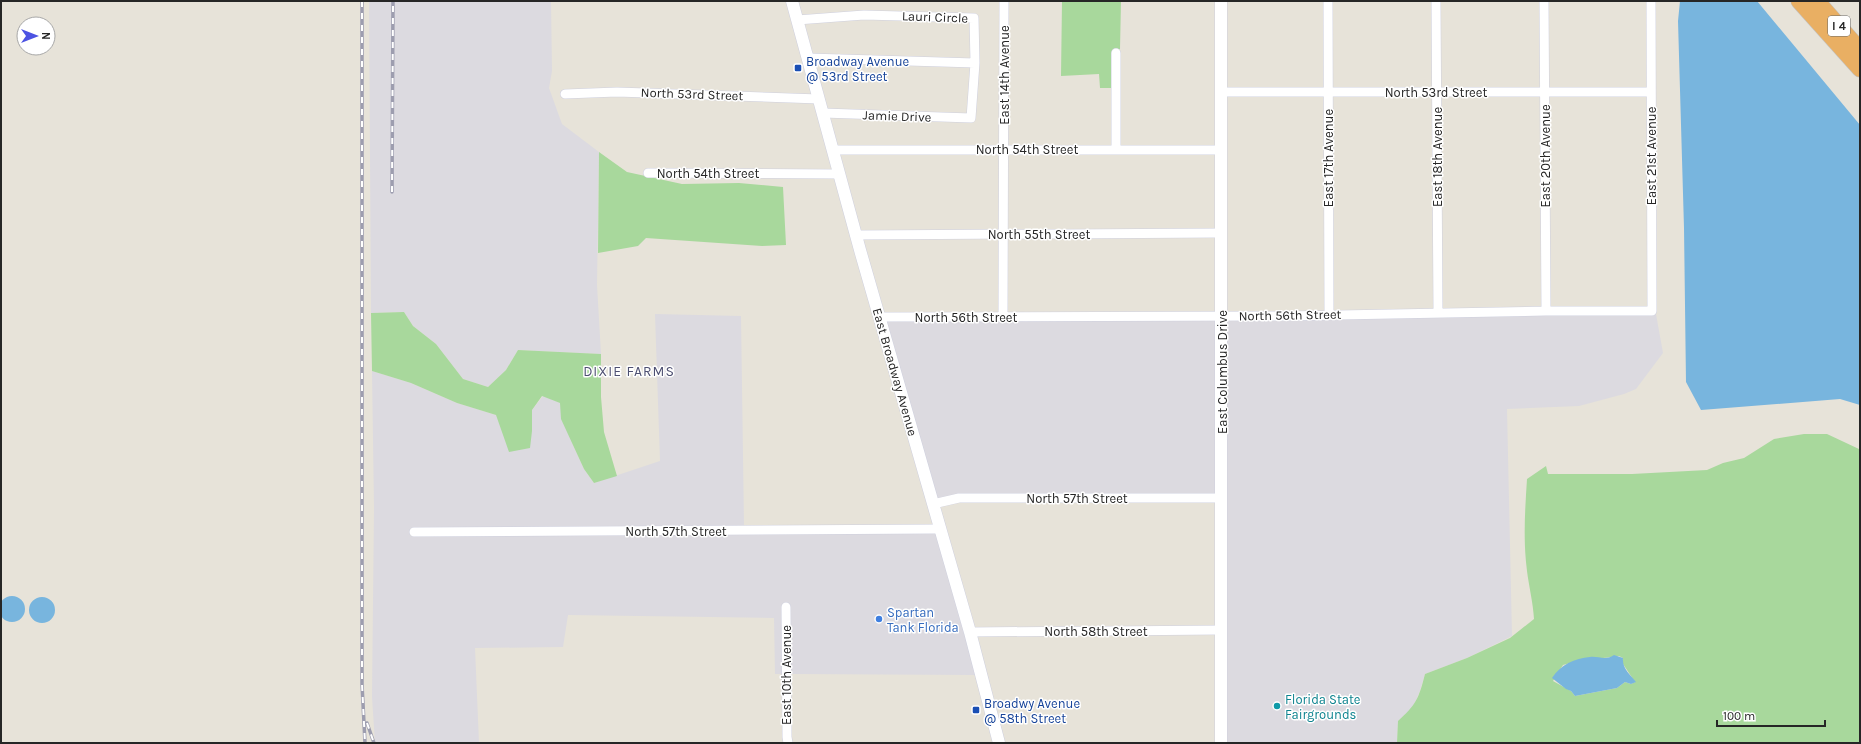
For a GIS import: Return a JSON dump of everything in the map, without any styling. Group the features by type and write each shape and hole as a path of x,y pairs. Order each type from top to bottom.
{"highway":[{"path":"1799,1 1860,68"},
{"name":"I 4","path":"1817,1 1860,50"}],"street":[{"name":"East Broadway Avenue","path":"792,1 856,235 939,529 970,632 999,743"},
{"name":"East 14th Avenue","path":"1003,317 1004,1"},
{"name":"East Columbus Drive","path":"1221,1 1221,743"},
{"name":"East 17th Avenue","path":"1328,1 1329,314"},
{"name":"East 18th Avenue","path":"1436,1 1438,313"},
{"name":"East 20th Avenue","path":"1544,1 1546,311"},
{"name":"East 21st Avenue","path":"1650,1 1652,311"},
{"name":"Lauri Circle","path":"797,20 864,15 974,18 975,63 971,118"},
{"path":"1116,53 1116,149"},
{"path":"808,58 975,63"},
{"name":"North 53rd Street","path":"565,94 617,92 819,99"},
{"name":"North 53rd Street","path":"1222,92 1651,92"},
{"name":"Jamie Drive","path":"823,113 971,118"},
{"name":"North 54th Street","path":"833,150 1222,150"},
{"name":"North 54th Street","path":"648,173 840,174"},
{"name":"North 55th Street","path":"856,235 1222,233"},
{"name":"North 56th Street","path":"880,317 1222,316 1546,311 1652,311"},
{"name":"North 57th Street","path":"933,504 959,498 1222,498"},
{"name":"North 57th Street","path":"414,532 939,529"},
{"name":"East 10th Avenue","path":"786,607 788,743"},
{"name":"North 58th Street","path":"970,632 1222,630"}],"shaded area":[{"path":"369,1 551,1 552,71 549,88 562,124 599,152 597,285 601,354 518,350 506,370 488,387 463,379 436,344 413,326 404,312 371,313"},
{"path":"655,314 741,316 744,526 410,528 410,536 936,533 977,675 791,674 790,604 782,604 782,674 775,674 774,618 568,615 563,647 475,648 479,743 375,743 372,697 374,508 372,371 411,383 457,403 496,415 532,431 532,410 543,396 561,403 573,445 584,469 594,483 660,461"},
{"path":"1656,314 1663,353 1636,389 1624,394 1579,406 1507,409 1512,636 1467,658 1425,674 1413,707 1398,721 1397,743 1226,743 1226,320"},
{"path":"1217,320 1218,494 959,494 935,499 886,321"}],"green space":[{"path":"1062,1 1121,1 1120,49 1112,50 1112,88 1100,88 1099,74 1061,76"},
{"path":"599,152 627,172 682,184 739,183 783,187 786,245 762,246 646,238 638,246 598,253"},
{"path":"404,312 413,326 436,344 463,379 488,387 506,370 518,350 601,354 601,397 604,432 617,476 594,483 584,469 561,419 560,403 542,396 532,410 530,448 509,452 496,415 457,403 411,383 372,371 371,313"},
{"path":"1804,434 1827,434 1859,449 1860,743 1397,743 1398,721 1416,700 1425,674 1467,658 1510,638 1534,619 1525,548 1527,479 1546,466 1548,474 1632,474 1707,470 1723,463 1744,458 1774,439","holes":["1619,656 1623,658 1623,664 1635,682 1631,684 1625,682 1617,688 1575,696 1571,691 1553,681 1563,665 1584,660"]}],"water":[{"path":"1680,1 1757,1 1860,125 1860,405 1840,399 1701,410 1686,382 1684,228 1678,21"},
{"path":"12,596 21,600 25,609 21,618 12,622 3,618 -1,609 3,600"},
{"path":"42,597 51,601 55,610 51,619 42,623 33,619 29,610 33,601"},
{"path":"1614,655 1623,658 1625,668 1636,682 1631,684 1625,682 1617,688 1575,696 1571,691 1552,678 1559,669 1573,661 1590,657 1608,658"}],"railway":[{"path":"362,1 362,684 365,743"},
{"path":"392,192 393,1"},
{"path":"367,723 374,743"}],"place":[{"name":"Broadway Avenue @ 53rd Street","path":"798,68"},
{"name":"Spartan Tank Florida","path":"879,619"},
{"name":"Florida State Fairgrounds","path":"1277,706"},
{"name":"Broadwy Avenue @ 58th Street","path":"976,710"}],"district":[{"name":"DIXIE FARMS","path":"629,371"}]}
